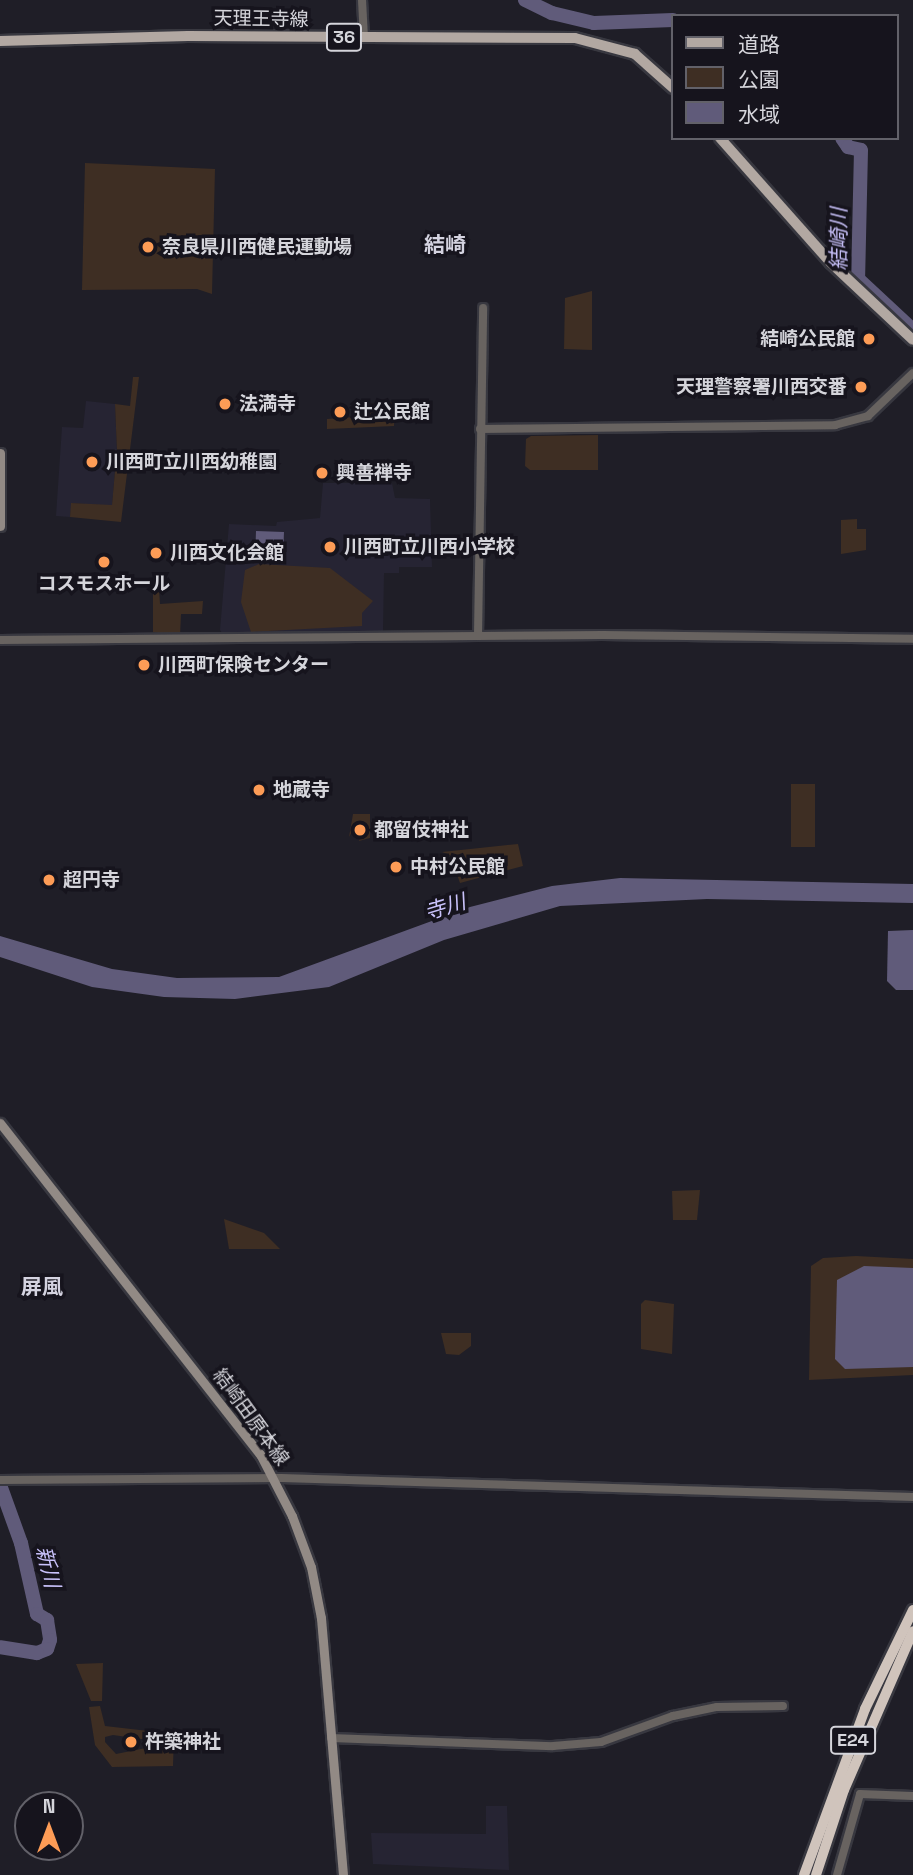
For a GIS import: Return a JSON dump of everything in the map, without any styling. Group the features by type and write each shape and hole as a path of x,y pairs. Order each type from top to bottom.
{"highway":[{"name":"E24","path":"804,1875 865,1709 913,1610"},
{"name":"E24","path":"816,1875 844,1790 913,1632"}],"main road":[{"name":"天理王寺線","path":"0,41 364,37 589,39 635,54 671,86"},
{"path":"722,140 831,263 913,340"},
{"path":"0,453 0,526"},
{"name":"結崎田原本線","path":"0,1123 196,1371 274,1478 292,1516 315,1586 343,1875"}],"street":[{"path":"362,0 364,37"},
{"path":"478,636 483,308"},
{"path":"480,429 835,425 868,416 913,373"},
{"path":"0,640 478,636 913,639"},
{"path":"1,1480 274,1478 913,1497"},
{"path":"331,1738 553,1746 601,1742 673,1716 717,1707 783,1706"},
{"path":"837,1875 860,1794 913,1796"}],"shaded area":[{"name":"川西町立川西幼稚園","path":"86,401 115,404 117,452 126,453 124,471 115,471 112,506 72,503 70,517 56,516 62,427 83,428"},
{"name":"川西町立川西小学校","path":"323,483 392,483 395,498 430,499 432,567 399,567 399,573 384,573 383,631 224,636 220,630 229,524 276,526 277,522 320,518"},
{"path":"486,1806 507,1806 509,1870 373,1864 371,1833 486,1834"}],"green space":[{"name":"奈良県川西健民運動場","path":"85,163 215,169 212,294 197,289 82,290"},
{"path":"592,291 592,350 564,349 565,298"},
{"path":"133,377 139,377 121,522 70,517 71,503 112,505 115,471 124,471 126,453 117,452 115,404 130,406"},
{"path":"395,402 394,426 327,429 327,419 355,417 356,405"},
{"path":"598,435 598,470 530,470 525,466 526,439 531,436"},
{"path":"857,519 857,529 866,529 866,550 841,554 841,520"},
{"path":"259,564 330,568 373,601 362,613 362,626 251,632 241,602 245,570"},
{"path":"153,589 159,589 160,604 203,601 202,614 181,614 180,636 153,632"},
{"path":"791,784 815,784 815,847 791,847"},
{"name":"都留伎神社","path":"353,814 370,814 370,838 359,841 364,822 358,821 349,837"},
{"path":"518,844 523,866 460,883 450,855 442,852"},
{"path":"700,1190 697,1220 673,1220 672,1191"},
{"path":"224,1219 264,1233 280,1249 229,1249"},
{"path":"856,1256 913,1259 913,1375 809,1380 811,1266 823,1258"},
{"path":"645,1300 674,1304 672,1354 641,1349 641,1304"},
{"path":"441,1333 471,1333 471,1346 459,1355 446,1354"},
{"path":"103,1663 102,1701 91,1701 76,1664"},
{"path":"100,1706 105,1726 174,1734 173,1766 112,1767 95,1745 89,1707","holes":["113,1735 148,1740 151,1747 116,1754 105,1742 105,1737"]}],"water":[{"path":"256,531 284,532 284,544 256,543"},
{"path":"620,878 913,884 913,903 707,899 560,906 444,940 329,987 235,999 164,997 92,987 0,957 0,936 112,969 177,978 279,977 470,907 552,886"},
{"path":"913,930 913,990 896,990 887,981 888,931"},
{"path":"864,1266 913,1268 913,1367 845,1369 835,1359 837,1280"}],"waterway":[{"name":"結崎川","path":"525,0 552,13 594,23 671,20"},
{"name":"結崎川","path":"843,140 848,147 861,150 858,279 913,330"},
{"name":"新川","path":"0,1485 21,1543 37,1614 47,1620 50,1640 47,1649 37,1653 0,1647"}],"place":[{"name":"奈良県川西健民運動場","path":"148,247"},
{"name":"結崎公民館","path":"869,339"},
{"name":"天理警察署川西交番","path":"861,387"},
{"name":"法満寺","path":"225,404"},
{"name":"辻公民館","path":"340,412"},
{"name":"川西町立川西幼稚園","path":"92,462"},
{"name":"興善禅寺","path":"322,473"},
{"name":"川西町立川西小学校","path":"330,547"},
{"name":"川西文化会館","path":"156,553"},
{"name":"コスモスホール","path":"104,562"},
{"name":"川西町保険センター","path":"144,665"},
{"name":"地蔵寺","path":"259,790"},
{"name":"都留伎神社","path":"360,830"},
{"name":"中村公民館","path":"396,867"},
{"name":"超円寺","path":"49,880"},
{"name":"杵築神社","path":"131,1742"}],"district":[{"name":"結崎","path":"445,245"},
{"name":"屏風","path":"42,1287"}],"water label":[{"name":"寺川","path":"445,907"}]}
